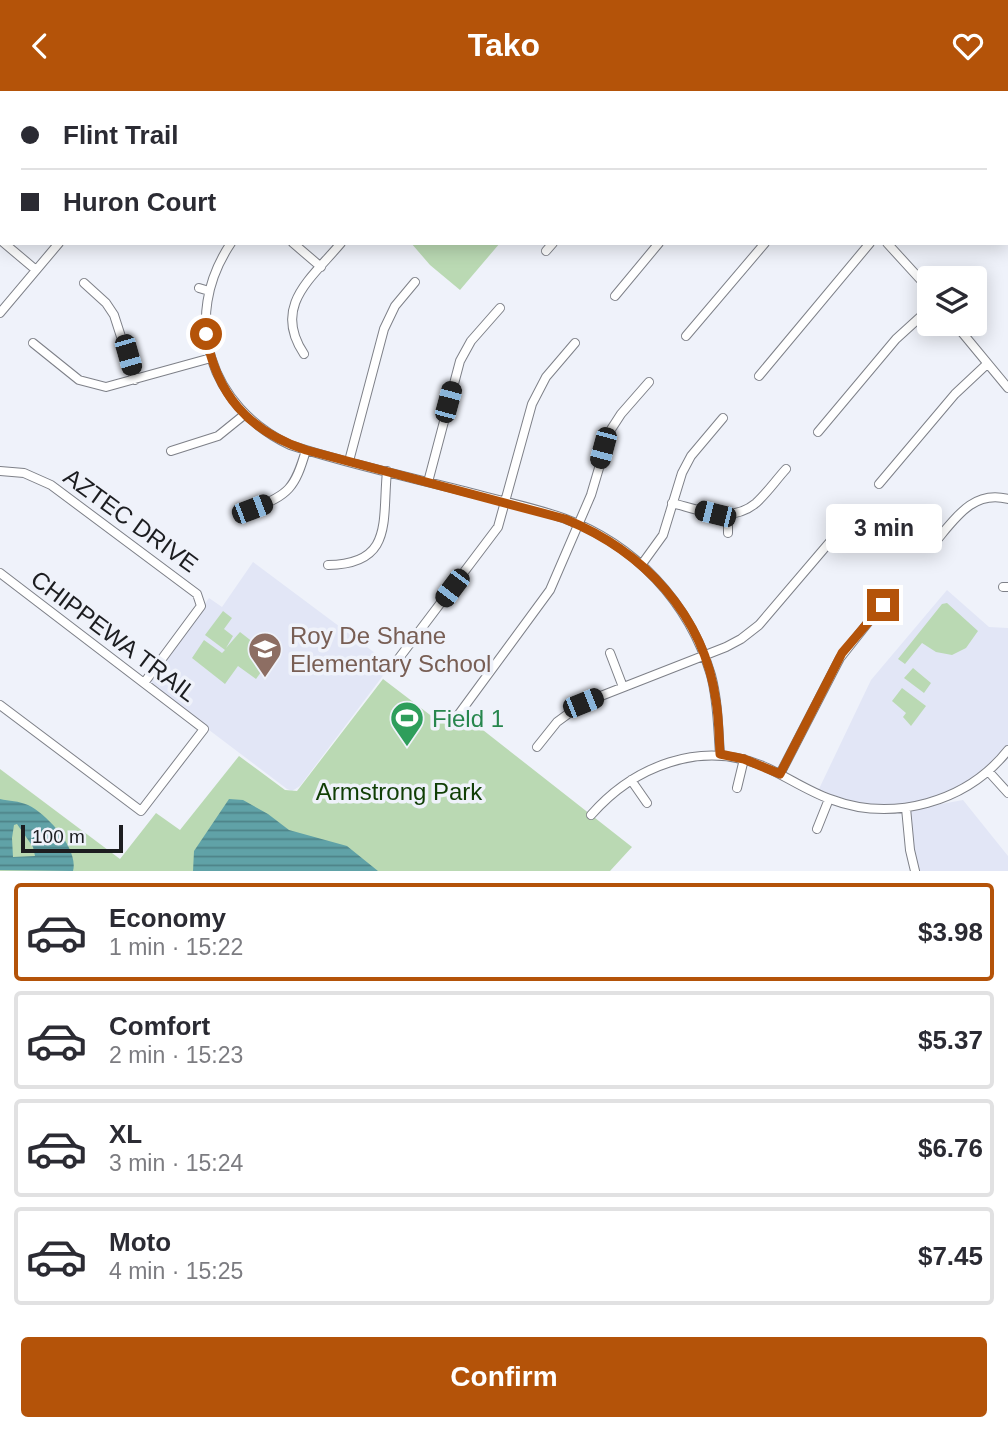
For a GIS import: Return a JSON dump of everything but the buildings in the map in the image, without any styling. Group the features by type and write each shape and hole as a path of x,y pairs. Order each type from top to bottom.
{"street":[{"path":"7,245 36,271"},
{"path":"0,313 57,245"},
{"path":"230,245 219,263 209,291 205,322 211,358 223,386 244,415 274,437 306,450 547,513 605,537 642,564 678,605 697,638 716,701 720,754"},
{"path":"295,245 321,267"},
{"path":"304,354 292,334 292,309 302,289 339,245"},
{"path":"546,251 551,245"},
{"path":"615,296 657,245"},
{"path":"686,337 763,245"},
{"path":"759,376 868,245"},
{"path":"889,245 917,276"},
{"path":"349,461 384,329 395,306 415,282"},
{"path":"84,283 106,303 114,315 135,380"},
{"path":"199,288 209,291"},
{"path":"428,482 460,361 471,341 500,307"},
{"path":"818,432 896,339 917,320"},
{"path":"965,336 1008,388"},
{"path":"33,343 70,374 90,385 106,387 211,358"},
{"path":"390,670 498,527 537,392 575,343"},
{"path":"879,484 955,394 987,364"},
{"path":"456,718 544,601 579,525 612,426 649,382"},
{"path":"171,451 218,436 244,415"},
{"path":"642,564 663,535 681,473 691,456 723,418"},
{"path":"252,509 277,499 290,489 296,480 306,450"},
{"path":"672,503 728,515 746,510 758,501 786,470"},
{"name":"AZTEC DRIVE","path":"0,471 24,473 51,485 197,594 201,606 144,683"},
{"path":"328,565 355,563 367,556 377,544 384,524 387,471"},
{"path":"931,547 970,504 979,499 996,496 1008,499"},
{"path":"727,533 728,515"},
{"path":"537,747 557,722 573,709 741,639 759,625 840,530"},
{"name":"CHIPPEWA TRAIL","path":"0,573 204,729 141,811 0,705"},
{"path":"780,774 842,653 883,605"},
{"path":"610,653 623,687"},
{"path":"591,814 607,797 653,767 674,760 720,754 744,759 829,799 869,808 906,808 948,796 989,772 1008,750"},
{"path":"737,788 744,759"},
{"path":"989,772 1008,793"},
{"path":"631,780 647,803"},
{"path":"817,829 829,799"},
{"path":"906,808 915,871"}],"shaded area":[{"name":"Roy De Shane Elementary School","path":"253,562 391,665 300,786 292,791 147,683 209,598 222,607"},
{"path":"947,590 989,627 1008,628 1008,746 988,770 963,786 913,805 885,807 854,804 818,791 871,680"},
{"path":"963,800 1008,856 1008,871 917,871 909,810"}],"green space":[{"path":"413,245 498,245 460,290 430,265"},
{"path":"947,603 978,631 966,648 952,655 936,652 922,643 905,664 898,659 942,604"},
{"path":"223,611 232,618 224,629 233,636 226,648 240,632 272,657 256,679 238,666 225,684 192,658 204,640 222,653 225,650 205,635"},
{"path":"913,668 931,683 924,693 904,678"},
{"name":"Armstrong Park","path":"383,679 438,721 447,724 460,712 632,847 610,871 0,871 0,769 120,859 156,813 180,830 239,756 285,790 297,791"},
{"path":"902,688 926,706 911,726 903,717 906,713 892,701"}],"water":[{"path":"0,799 28,805 44,816 60,833 74,862 73,871 0,870","holes":["17,824 33,847 35,856 13,857 14,825"]},
{"path":"229,799 243,800 289,830 347,846 378,871 193,871 194,851"}],"place":[{"name":"Roy De Shane Elementary School","path":"265,679"},
{"name":"Field 1","path":"407,748"}],"route":[{"path":"206,334 215,369 232,400 244,415 274,437 306,450 565,519 605,537 642,564 678,605 697,638 716,701 720,754 744,759 780,774 842,653 883,605"}]}
